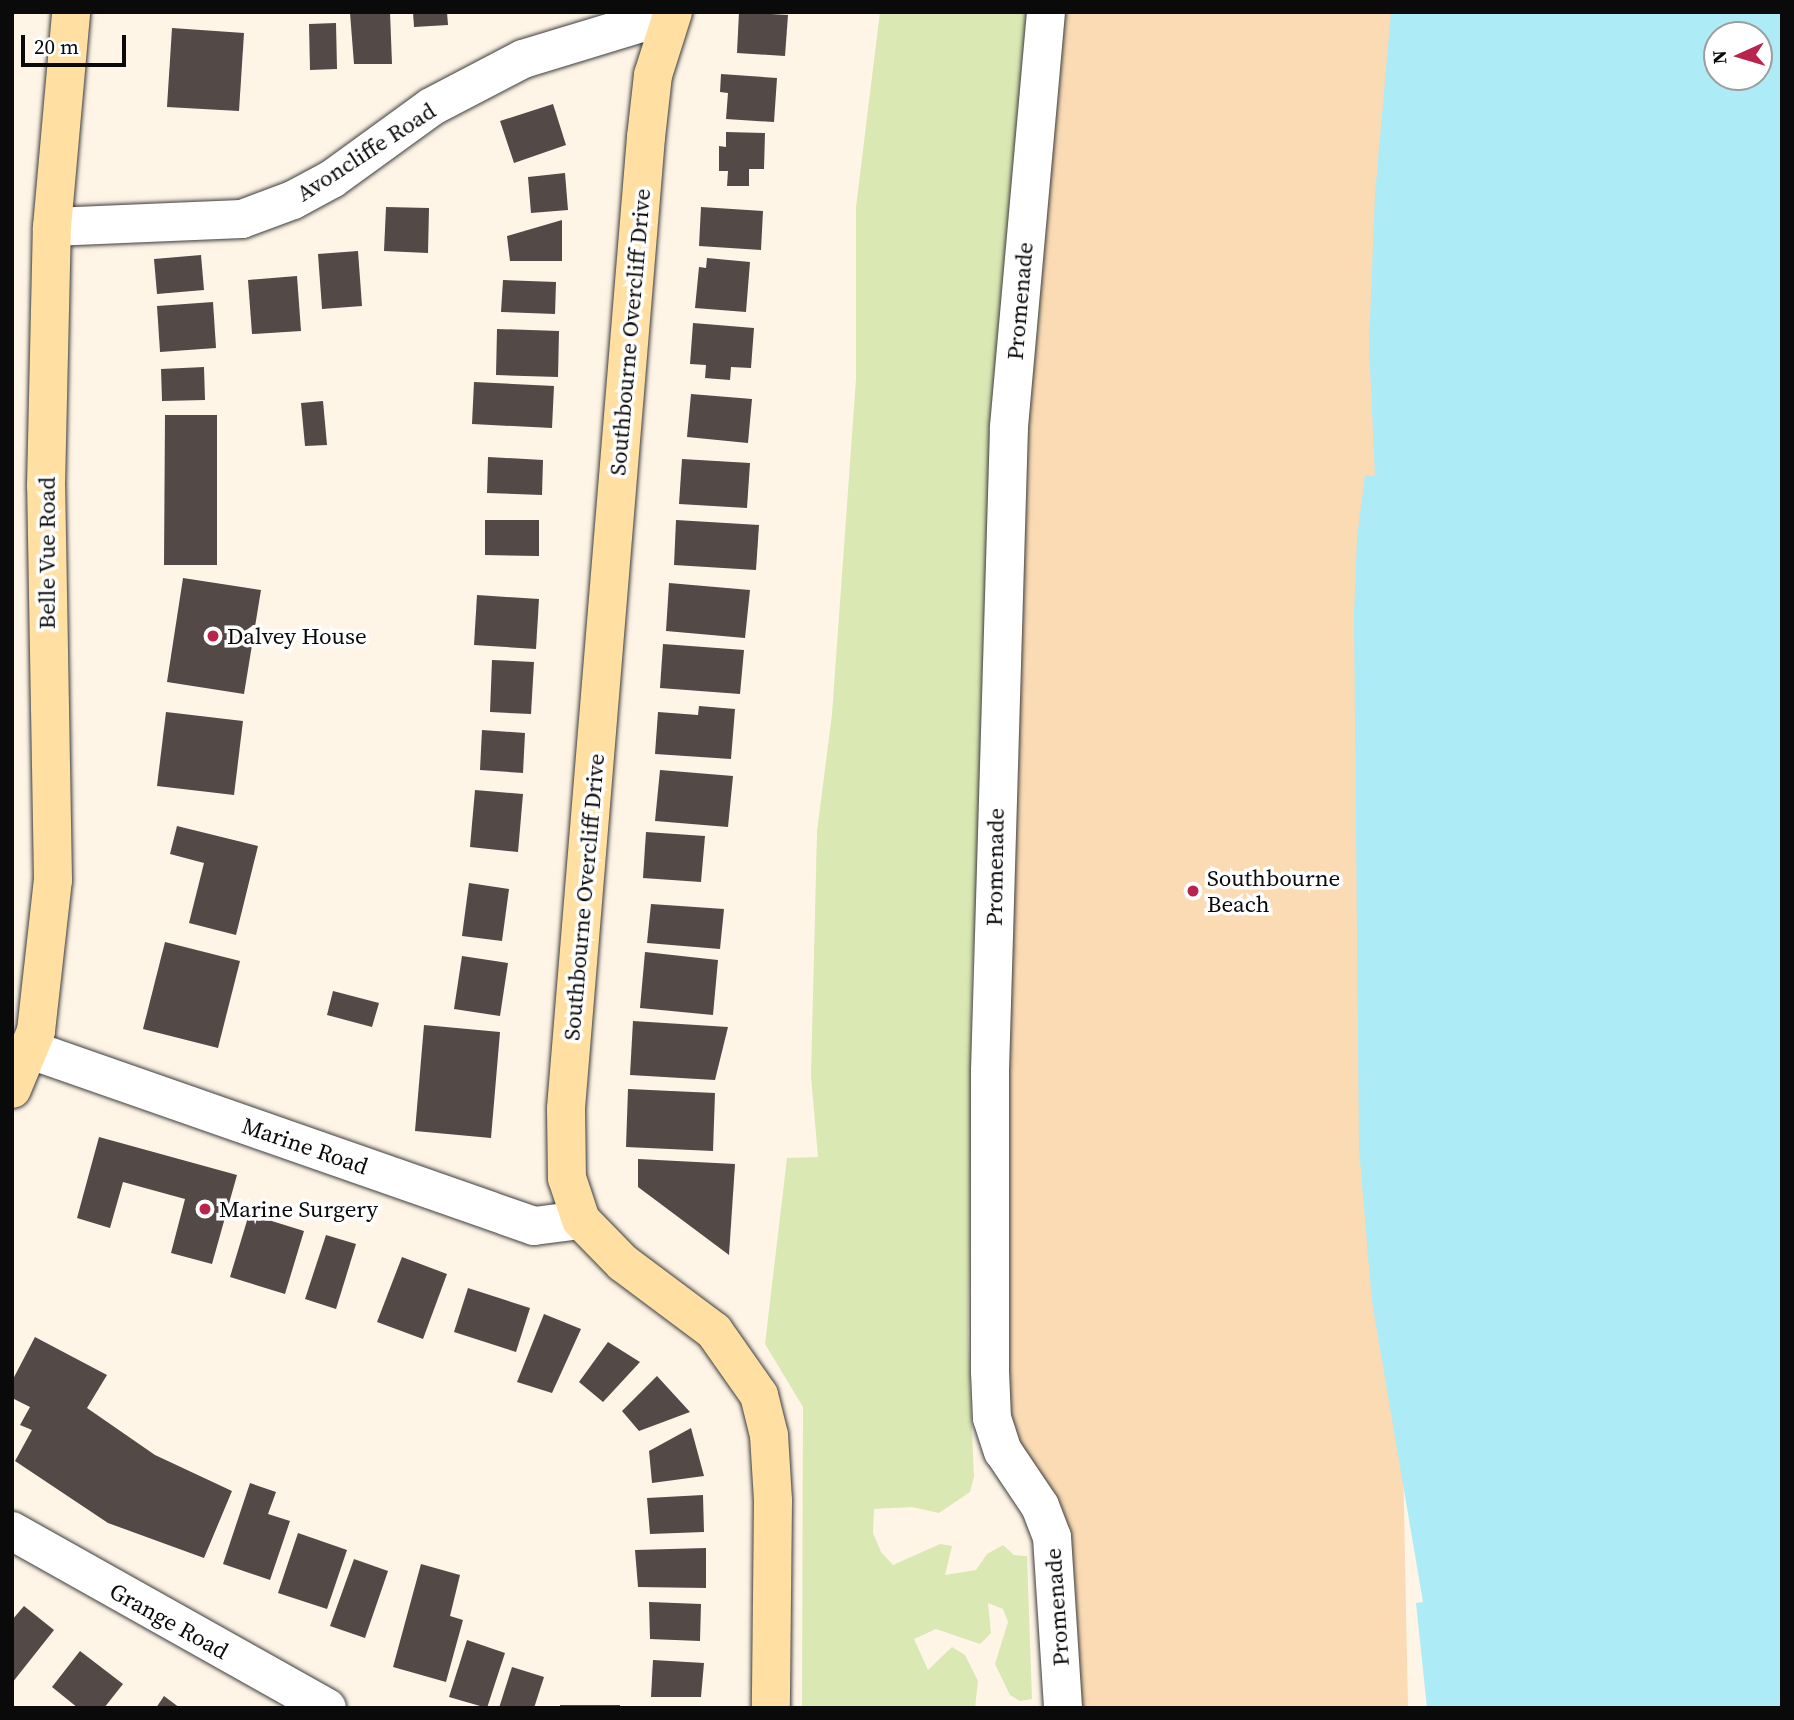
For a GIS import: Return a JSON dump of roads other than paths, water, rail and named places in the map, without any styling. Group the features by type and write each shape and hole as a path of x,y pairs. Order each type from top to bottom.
{"street":[{"name":"Belle Vue Road","path":"12,1089 31,1049 53,880 46,486 52,227 71,12"},
{"name":"Promenade","path":"1046,12 1009,427 990,1070 990,1357 992,1418 1003,1451 1040,1506 1052,1537 1063,1708"},
{"name":"Avoncliffe Road","path":"52,227 242,219 293,201 332,179 431,107 523,59 648,21 670,19"},
{"name":"Southbourne Overcliff Drive","path":"670,19 653,75 646,136 566,1109 567,1178 581,1220 623,1262 713,1331 759,1395 769,1436 773,1502 771,1708"},
{"name":"Marine Road","path":"31,1049 534,1226 581,1220"},
{"name":"Grange Road","path":"12,1531 327,1708"}],"water":[{"path":"1391,12 1782,12 1782,1708 1427,1708 1416,1603 1423,1602 1372,1302 1359,1148 1354,615 1357,537 1365,475 1375,476 1369,345 1375,195"}],"place":[{"name":"Dalvey House","path":"213,636"},
{"name":"Southbourne Beach","path":"1193,891"},
{"name":"Marine Surgery","path":"205,1209"}]}
